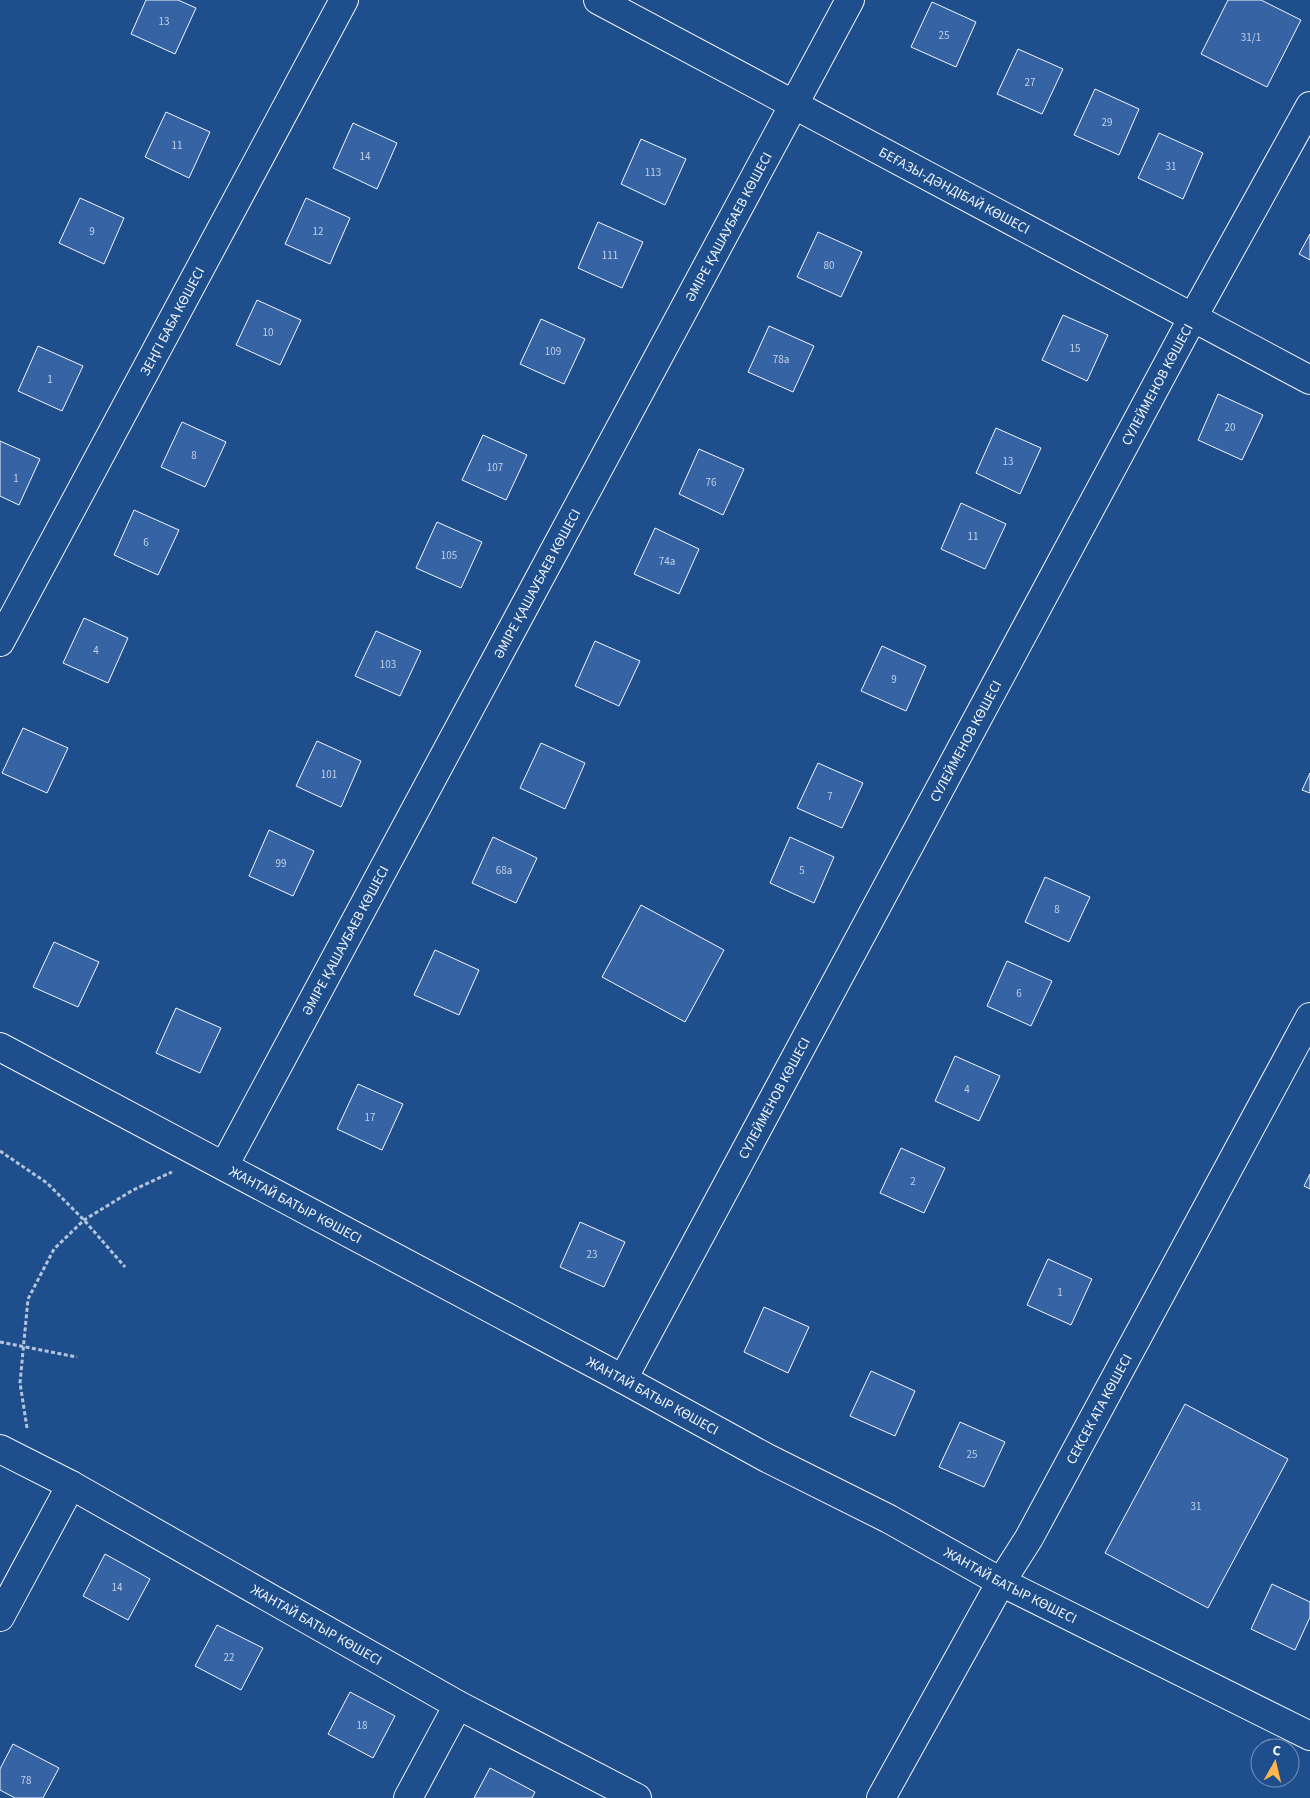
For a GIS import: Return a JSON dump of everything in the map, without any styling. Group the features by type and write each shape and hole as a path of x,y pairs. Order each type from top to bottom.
{"street":[{"name":"ЗЕҢГІ БАБА КӨШЕСІ","path":"0,642 344,0"},
{"name":"БЕҒАЗЫ-ДӘНДІБАЙ КӨШЕСІ","path":"598,0 1310,380"},
{"name":"ӘМІРЕ ҚАШАУБАЕВ КӨШЕСІ","path":"215,1161 850,0"},
{"name":"СҮЛЕЙМЕНОВ КӨШЕСІ","path":"624,1379 1193,317 1310,106"},
{"name":"СЕКСЕК АТА КӨШЕСІ","path":"881,1798 1001,1582 1034,1529 1310,1017"},
{"name":"ЖАНТАЙ БАТЫР КӨШЕСІ","path":"0,1047 624,1379 767,1458 889,1519 1001,1582 1310,1736"},
{"name":"ЖАНТАЙ БАТЫР КӨШЕСІ","path":"0,1449 71,1485 458,1705 637,1798"},
{"path":"0,1616 71,1485"},
{"path":"408,1798 458,1705"}],"path":[{"path":"0,1152 47,1183 84,1220 125,1267"},
{"path":"40,1469 25,1423 20,1383 28,1299 54,1249 84,1220 133,1190 215,1161"},
{"path":"0,1342 77,1357"}],"building":[{"path":"146,0 178,0 196,8 175,54 131,34"},
{"path":"1228,0 1261,0 1301,20 1267,87 1201,54"},
{"path":"932,2 976,22 956,67 911,47"},
{"path":"1018,49 1063,69 1042,114 997,94"},
{"path":"1095,89 1139,109 1119,155 1074,135"},
{"path":"166,112 210,132 189,178 145,157"},
{"path":"353,123 397,143 377,189 333,168"},
{"path":"1159,133 1203,153 1183,199 1138,178"},
{"path":"641,139 686,159 665,205 621,184"},
{"path":"80,198 124,218 104,264 59,243"},
{"path":"306,198 350,218 330,264 285,244"},
{"path":"598,222 643,242 622,288 578,268"},
{"path":"818,232 862,252 841,297 797,277"},
{"path":"1310,234 1310,260 1299,254"},
{"path":"257,300 301,320 280,365 236,345"},
{"path":"1063,315 1108,335 1087,381 1042,360"},
{"path":"541,319 585,339 564,384 520,364"},
{"path":"769,326 814,346 793,392 748,372"},
{"path":"38,346 83,366 62,411 18,391"},
{"path":"1218,394 1263,415 1242,460 1198,440"},
{"path":"182,422 226,442 205,487 161,467"},
{"path":"996,428 1041,448 1020,494 976,473"},
{"path":"483,435 527,455 506,500 462,480"},
{"path":"0,441 40,459 19,505 0,496"},
{"path":"699,449 744,469 723,515 679,494"},
{"path":"961,503 1006,524 985,569 941,549"},
{"path":"134,510 179,530 158,575 114,555"},
{"path":"437,522 482,542 461,588 416,568"},
{"path":"655,528 699,549 679,594 634,574"},
{"path":"84,618 128,638 108,683 63,663"},
{"path":"376,631 421,651 400,696 355,676"},
{"path":"595,641 640,661 619,706 575,686"},
{"path":"882,646 926,666 906,711 861,691"},
{"path":"23,728 68,748 47,793 2,773"},
{"path":"317,741 361,761 341,807 296,786"},
{"path":"541,743 585,763 565,809 520,788"},
{"path":"818,763 863,783 842,828 797,808"},
{"path":"1310,773 1310,793 1302,790"},
{"path":"269,830 314,851 293,896 249,876"},
{"path":"493,837 537,858 516,903 472,883"},
{"path":"790,837 834,857 814,903 770,883"},
{"path":"1045,877 1090,897 1069,942 1025,922"},
{"path":"641,905 724,950 685,1022 602,977"},
{"path":"54,942 99,962 78,1007 33,987"},
{"path":"435,950 479,970 459,1015 414,995"},
{"path":"1007,961 1052,981 1031,1026 987,1006"},
{"path":"176,1008 221,1028 200,1073 156,1053"},
{"path":"955,1056 1000,1076 979,1121 935,1101"},
{"path":"358,1084 403,1104 382,1150 337,1129"},
{"path":"901,1148 945,1168 924,1213 880,1193"},
{"path":"1310,1174 1310,1189 1304,1186"},
{"path":"580,1222 625,1242 604,1287 560,1267"},
{"path":"1048,1259 1092,1279 1071,1325 1027,1305"},
{"path":"764,1307 809,1327 788,1373 744,1352"},
{"path":"871,1371 915,1391 895,1436 850,1416"},
{"path":"1185,1404 1288,1459 1208,1608 1105,1553"},
{"path":"960,1422 1005,1442 984,1487 939,1467"},
{"path":"105,1554 150,1579 128,1620 83,1596"},
{"path":"1272,1584 1310,1602 1310,1617 1295,1650 1251,1629"},
{"path":"217,1625 263,1648 241,1690 195,1666"},
{"path":"350,1692 395,1716 373,1758 328,1734"},
{"path":"13,1744 59,1768 43,1798 15,1798 0,1790 0,1769"},
{"path":"490,1768 535,1792 532,1798 474,1798"}]}
